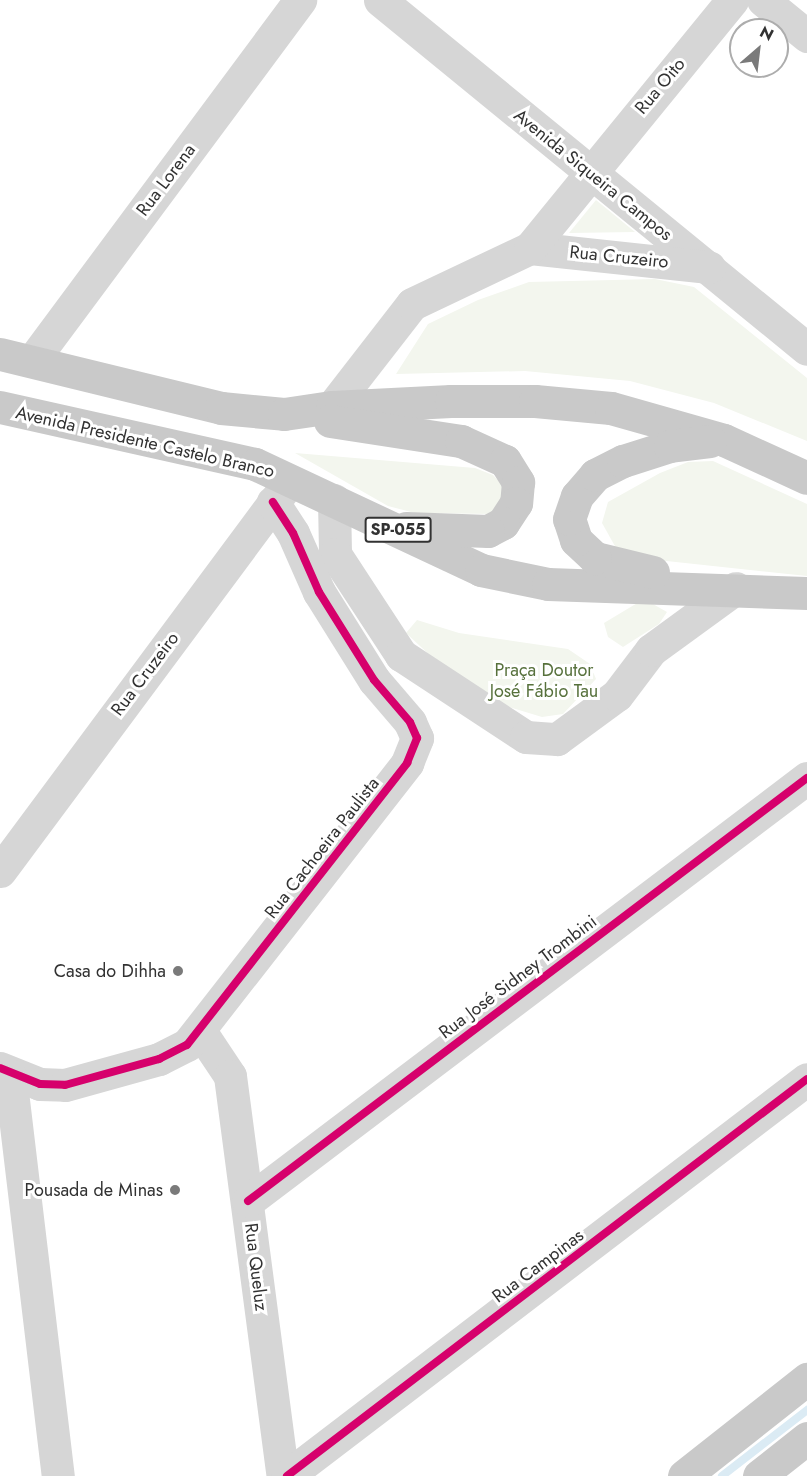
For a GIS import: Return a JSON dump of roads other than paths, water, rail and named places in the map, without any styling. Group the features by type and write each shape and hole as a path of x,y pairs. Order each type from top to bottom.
{"main road":[{"name":"SP-055","path":"0,354 221,408 284,414 461,441 505,461 518,482 516,504 503,523 488,531 392,527"},
{"name":"SP-055","path":"284,414 332,407 535,401 611,408 724,440 807,478"},
{"name":"Avenida Presidente Castelo Branco","path":"0,407 255,464 283,490 334,500 481,570 548,584 727,588 807,593"},
{"name":"SP-055","path":"724,440 670,446 595,475 577,496 570,519 576,540 595,558 727,588"},
{"path":"684,1476 807,1379"},
{"path":"759,1476 807,1438"}],"street":[{"name":"Rua Lorena","path":"32,361 300,0"},
{"name":"Avenida Siqueira Campos","path":"380,0 587,173 709,267 807,349"},
{"name":"Rua Oito","path":"530,248 587,173 732,0"},
{"path":"763,0 807,36"},
{"path":"332,407 412,304 530,248"},
{"name":"Rua Cruzeiro","path":"530,248 709,267"},
{"name":"Rua Cruzeiro","path":"0,871 283,490"},
{"name":"Rua Cachoeira Paulista","path":"5,1072 65,1085 159,1059 187,1045 407,763 417,738 319,592 293,533 283,490"},
{"path":"334,500 336,554 400,655 526,737 557,739 617,695 651,650 727,588"},
{"name":"Rua José Sidney Trombini","path":"248,1201 807,778"},
{"name":"Rua Queluz","path":"200,1031 230,1076 283,1476"},
{"path":"5,1072 58,1476"},
{"name":"Rua Campinas","path":"287,1476 807,1079"}],"waterway":[{"path":"722,1476 807,1410"}],"place":[{"name":"Casa do Dihha","path":"178,971"},
{"name":"Pousada de Minas","path":"175,1190"}],"park label":[{"name":"Praça Doutor José Fábio Tau","path":"544,681"}]}
